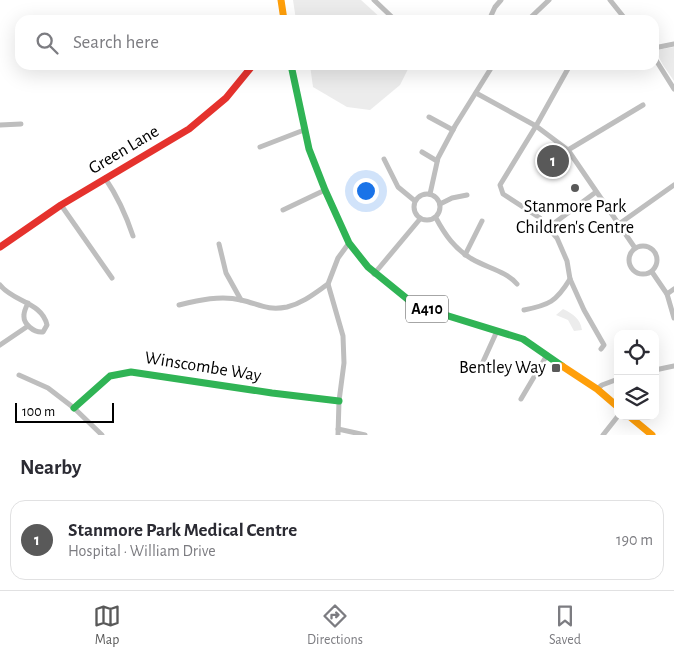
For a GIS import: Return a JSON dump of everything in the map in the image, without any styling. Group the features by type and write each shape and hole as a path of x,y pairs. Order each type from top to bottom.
{"street":[{"path":"281,0 283,15"},
{"path":"374,0 390,15"},
{"path":"491,15 501,0"},
{"path":"533,15 548,0"},
{"path":"610,0 622,15"},
{"path":"659,47 674,44"},
{"path":"659,65 674,89"},
{"name":"Green Lane","path":"0,247 105,178 189,129 226,98 249,70"},
{"name":"A410","path":"291,70 309,149 325,190 350,244 374,274 416,306 523,339 614,404"},
{"path":"430,194 437,161 453,130 490,70"},
{"path":"540,218 503,194 500,185 567,70"},
{"path":"476,93 536,126 568,150 635,248"},
{"path":"568,150 643,105"},
{"path":"429,116 453,130"},
{"path":"0,124 21,124"},
{"path":"260,147 304,130"},
{"path":"422,152 437,161"},
{"path":"384,159 398,186 416,201"},
{"path":"105,178 116,194 125,213 132,236"},
{"path":"619,224 674,185"},
{"path":"283,210 325,190"},
{"path":"596,192 553,224 551,231 557,238 567,261 570,280 604,345 601,349"},
{"path":"430,194 438,199 440,212 436,218 429,221 420,219 414,211 416,201 421,196 430,194"},
{"path":"440,204 452,198 467,195"},
{"path":"61,206 112,278"},
{"path":"436,218 446,237 472,260 512,278 517,284"},
{"path":"374,274 420,219"},
{"path":"466,255 482,221"},
{"path":"219,244 226,273 241,300"},
{"path":"179,305 201,299 220,298 241,300 262,308 287,307 306,299 328,284 338,258 350,244"},
{"path":"649,247 655,252 657,261 652,272 642,274 632,269 629,260 635,248 649,247"},
{"path":"652,272 667,294 674,318"},
{"path":"524,310 545,306 563,290 570,280"},
{"path":"328,284 343,336 344,363 339,401 338,435"},
{"path":"0,285 8,292 28,303 42,314 47,326 40,333 28,326 24,318 28,303"},
{"path":"667,294 674,289"},
{"path":"0,345 28,326"},
{"path":"482,364 497,331"},
{"path":"521,399 547,355"},
{"path":"659,369 674,366"},
{"name":"Winscombe Way","path":"74,408 110,376 131,372 339,401"},
{"path":"18,375 48,388 74,408 102,435"},
{"path":"596,390 602,385 614,380"},
{"path":"603,435 615,420"},
{"path":"634,420 652,435"},
{"path":"338,429 366,435"}],"shaded area":[{"path":"293,0 361,0 378,15 295,15"},
{"path":"674,47 674,81 659,58 659,50"},
{"path":"311,70 408,70 400,85 370,110 347,107 313,87"},
{"path":"563,309 576,317 580,322 582,330 574,331 568,320 556,315"}],"traffic: fast":[{"path":"292,70 309,149 349,243 368,267 416,306 523,339 562,366"},
{"path":"74,408 110,376 131,372 339,401"}],"traffic: slow":[{"path":"281,0 283,15"},
{"path":"562,366 597,389 614,404"},
{"path":"634,420 652,435"}],"traffic: jam":[{"path":"0,247 61,205 189,129 226,98 249,70"}],"place":[{"name":"Stanmore Park Medical Centre","path":"553,161"},
{"name":"Stanmore Park Children's Centre","path":"575,188"},
{"name":"Bentley Way","path":"556,368"}]}
